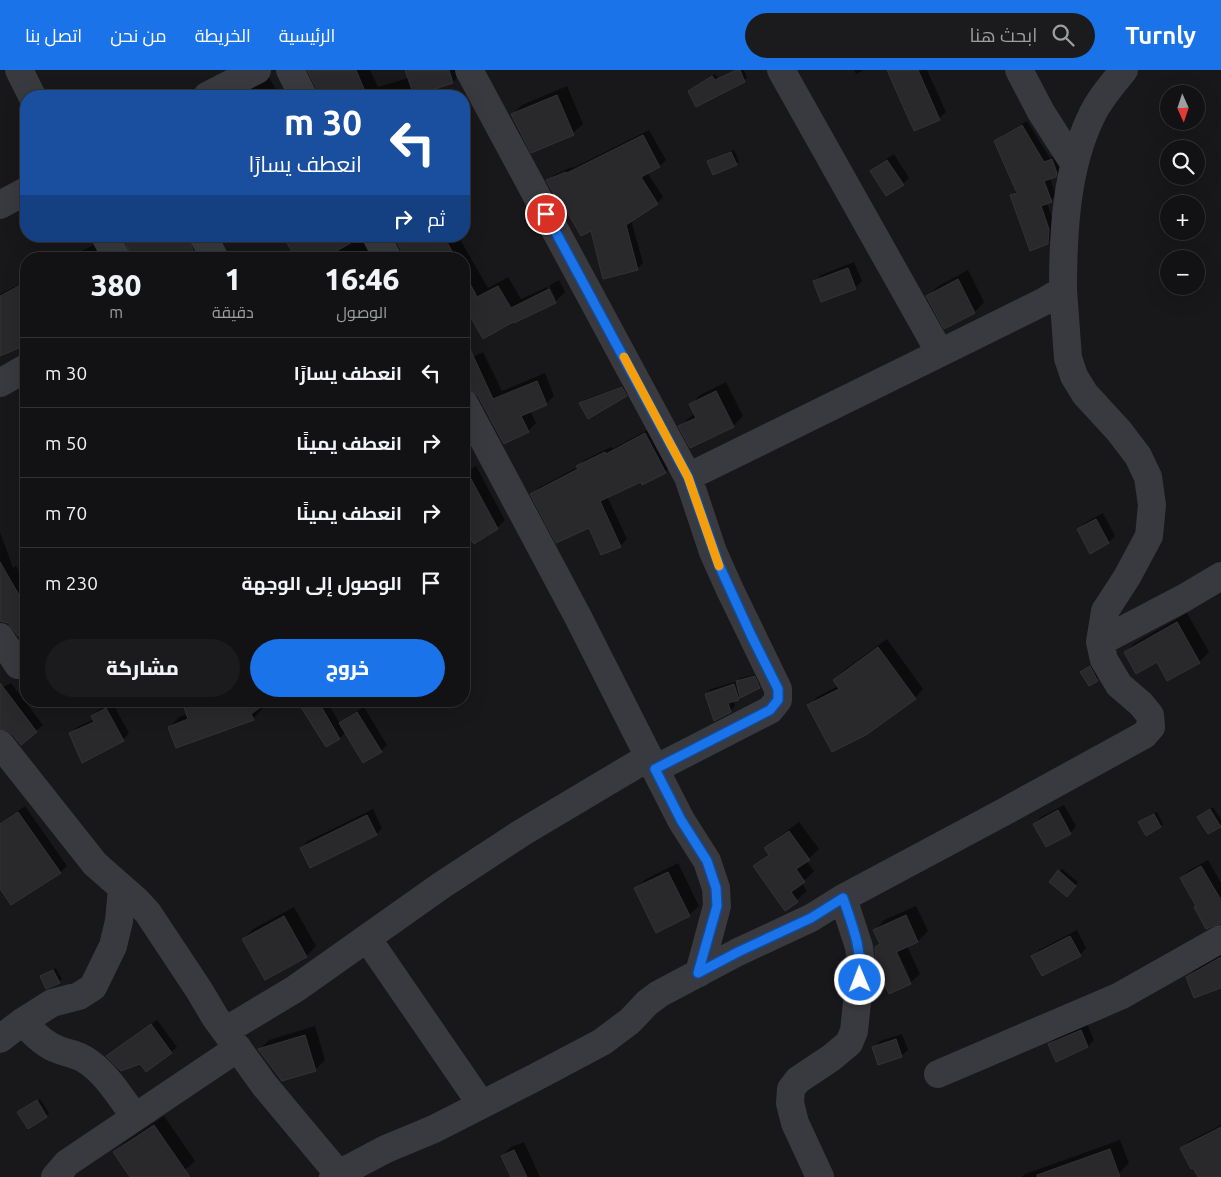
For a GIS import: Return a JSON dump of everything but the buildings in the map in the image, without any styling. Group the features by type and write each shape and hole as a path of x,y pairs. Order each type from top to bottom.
{"street":[{"path":"19,70 29,90"},
{"path":"219,90 257,70"},
{"path":"290,70 300,90"},
{"path":"55,1177 67,1163 135,1117 295,989 442,885 523,832 652,763 770,710 778,700 778,689 775,681 754,642 713,552 688,477 470,70"},
{"path":"781,70 940,354"},
{"path":"1019,70 1041,112 1073,162"},
{"path":"0,744 94,864 148,913 232,1040 265,1086 338,1176 386,1149 434,1129 602,1042 630,1021 647,1003 698,973 811,918 843,898 1144,735 1151,726 1150,715 1141,704 1119,685 1104,660 1100,642 1105,611 1127,577 1149,536 1152,505 1148,477 1138,456 1119,431 1085,394 1074,376 1068,358 1063,290 1063,248 1073,162 1091,116 1124,70"},
{"path":"0,205 20,194"},
{"path":"688,477 940,354 1063,290"},
{"path":"0,384 20,372"},
{"path":"470,414 578,617 681,820 707,861 716,888 717,906 698,973"},
{"path":"1100,642 1184,598 1221,576"},
{"path":"0,637 15,667"},
{"path":"7,1030 52,1003 79,996 93,987 115,939 122,888"},
{"path":"820,1177 795,1123 790,1103 791,1089 798,1080 831,1058 849,1043 854,1031 861,964 859,947 843,898"},
{"path":"367,938 481,1104"},
{"path":"938,1074 1120,996 1221,939"},
{"path":"7,1030 44,1042 58,1050 76,1054 102,1074 135,1117"}],"slow traffic":[{"path":"624,357 688,477 719,566"}],"route":[{"path":"546,214 688,477 713,552 778,689 778,700 770,710 655,769 681,820 707,861 716,888 717,906 698,973 811,918 843,898 859,947 860,980"}]}
